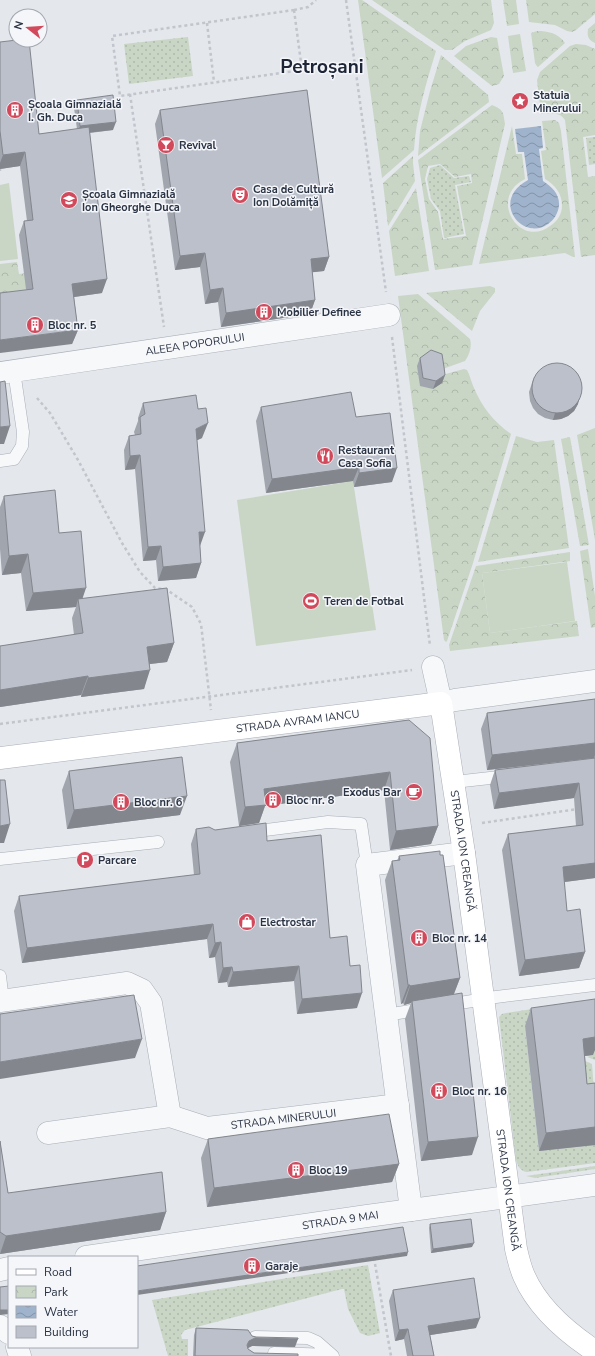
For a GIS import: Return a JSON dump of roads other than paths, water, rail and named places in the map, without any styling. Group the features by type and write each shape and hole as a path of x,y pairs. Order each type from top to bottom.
{"street":[{"name":"ALEEA POPORULUI","path":"7,372 389,315"},
{"path":"433,667 442,703"},
{"name":"STRADA AVRAM IANCU","path":"0,758 442,703 454,700 595,681"},
{"name":"STRADA ION CREANGĂ","path":"442,703 464,853 516,1249 524,1275 537,1299 570,1333 595,1351"},
{"path":"411,1210 367,865 464,853"},
{"path":"2,1001 127,983 142,990 151,1003 170,1116 48,1133"},
{"name":"STRADA MINERULUI","path":"170,1116 207,1128 398,1104"},
{"name":"STRADA 9 MAI","path":"93,1256 595,1185"},
{"path":"0,1326 8,1332"}],"lane":[{"path":"0,461 14,459 22,446 24,432 7,372"},
{"path":"454,782 516,775"},
{"path":"241,833 328,822 361,824 367,865"},
{"path":"0,859 158,842"},
{"path":"0,976 2,1001"},
{"path":"386,1015 483,999 595,985"},
{"path":"253,1337 308,1338 317,1342 332,1355"},
{"path":"260,1353 332,1355"}],"water":[{"path":"541,126 543,148 539,149 543,181 557,194 559,206 555,216 548,224 538,228 529,228 520,224 514,217 511,208 511,198 517,189 528,180 524,152 518,152 515,129"}],"place":[{"name":"Statuia Minerului","path":"520,101"},
{"name":"Școala Gimnazială I. Gh. Duca","path":"15,110"},
{"name":"Revival","path":"166,145"},
{"name":"Casa de Cultură Ion Dolămiță","path":"240,195"},
{"name":"Școala Gimnazială Ion Gheorghe Duca","path":"69,200"},
{"name":"Mobilier Definee","path":"264,312"},
{"name":"Bloc nr. 5","path":"35,325"},
{"name":"Restaurant Casa Sofia","path":"325,456"},
{"name":"Teren de Fotbal","path":"311,601"},
{"name":"Exodus Bar","path":"414,792"},
{"name":"Bloc nr. 8","path":"273,800"},
{"name":"Bloc nr. 6","path":"121,802"},
{"name":"Parcare","path":"85,860"},
{"name":"Electrostar","path":"247,922"},
{"name":"Bloc nr. 14","path":"419,938"},
{"name":"Bloc nr. 16","path":"439,1091"},
{"name":"Bloc 19","path":"296,1170"},
{"name":"Garaje","path":"252,1266"}],"district":[{"name":"Petroșani","path":"322,67"}]}
